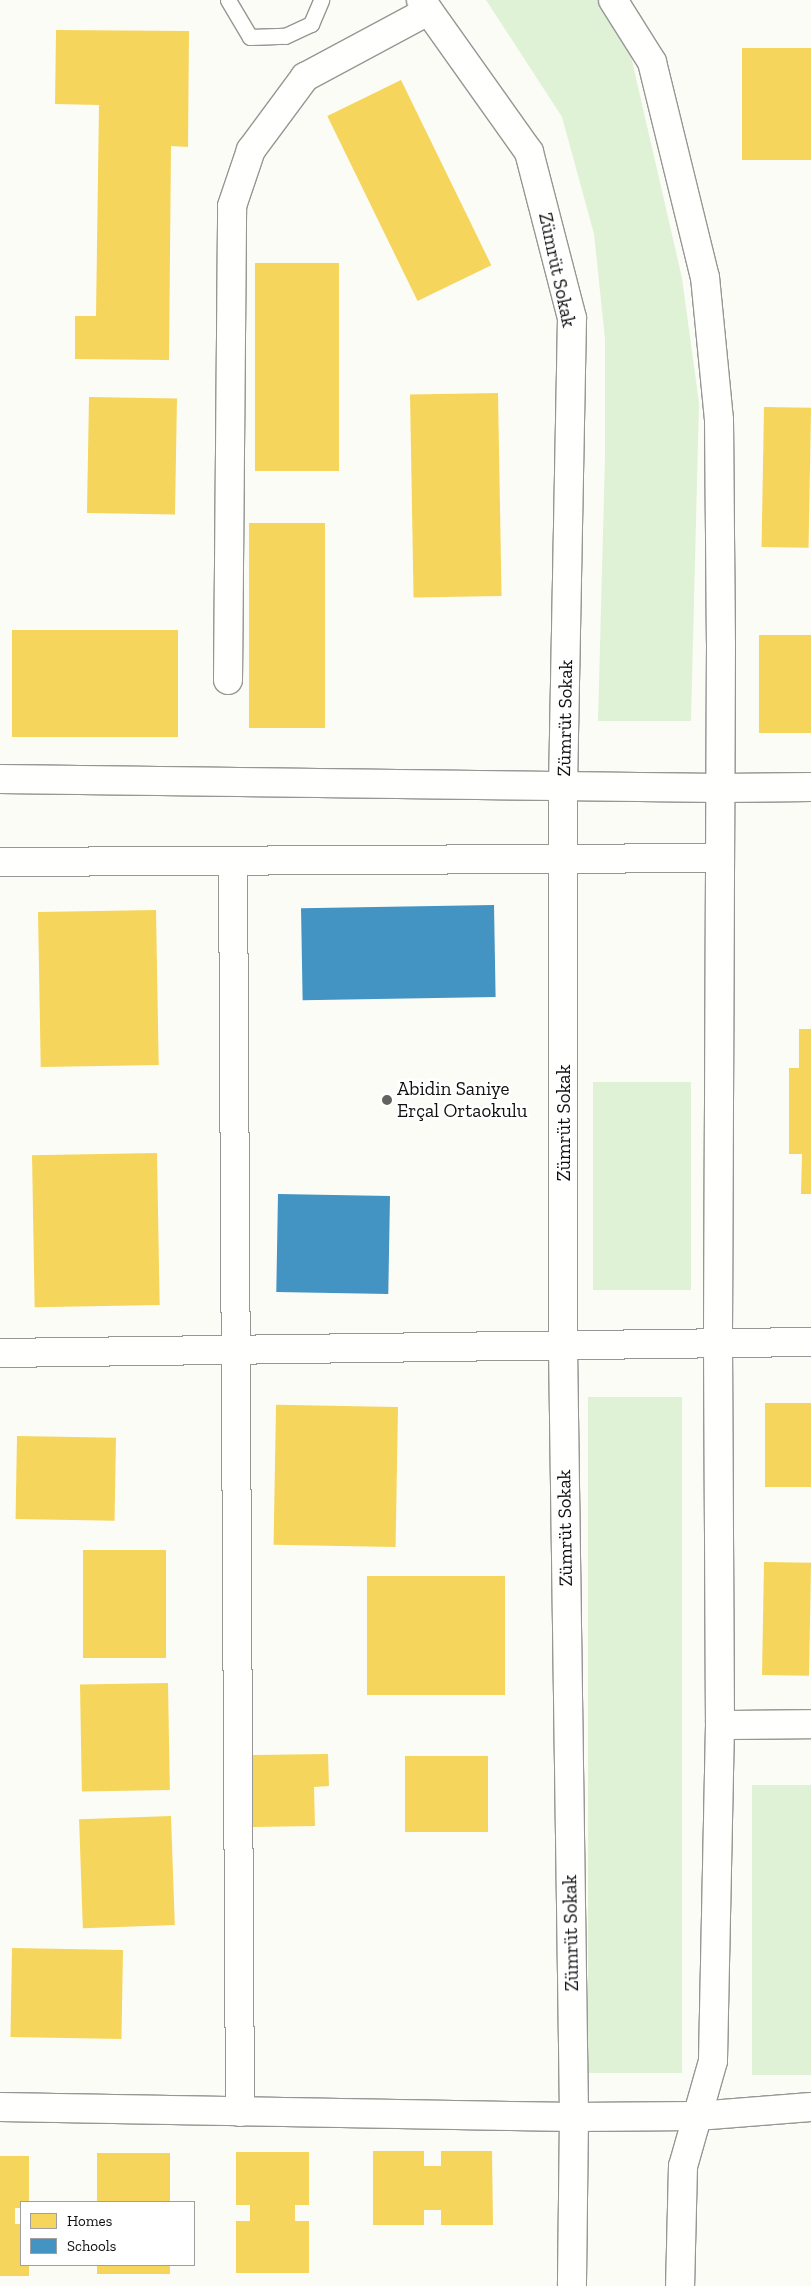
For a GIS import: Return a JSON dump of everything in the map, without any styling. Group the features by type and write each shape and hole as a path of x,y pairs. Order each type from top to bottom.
{"street":[{"path":"612,0 652,62 704,277 719,420 721,788 718,1344 720,1725 714,2061 683,2166 680,2286"},
{"path":"228,680 232,206 251,150 305,77 424,6"},
{"name":"Zümrüt Sokak","path":"424,6 529,152 572,318 563,786 563,1346 574,2117 572,2286"},
{"path":"0,778 721,788 811,787"},
{"path":"0,862 720,858"},
{"path":"233,860 240,2112"},
{"path":"0,1354 811,1342"},
{"path":"720,1725 811,1724"},
{"path":"0,2107 574,2117 697,2116 811,2107"}],"lane":[{"path":"228,0 250,37 285,36 311,24 321,0"}],"green space":[{"path":"486,0 597,0 630,52 682,278 699,403 691,721 598,721 605,456 605,339 594,234 562,117"},
{"path":"593,1082 691,1082 691,1290 593,1290"},
{"path":"588,1397 682,1397 682,2073 588,2073"},
{"path":"752,1785 811,1785 811,2075 752,2075"}],"building: Homes":[{"path":"56,30 189,31 188,147 171,146 169,360 75,359 75,316 96,316 99,105 55,104"},
{"path":"742,48 811,48 811,160 742,160"},
{"path":"401,80 491,265 418,301 327,116"},
{"path":"255,263 339,263 339,471 255,471"},
{"path":"498,393 502,596 414,598 410,395"},
{"path":"89,397 177,399 175,515 87,513"},
{"path":"764,407 811,408 809,548 762,547"},
{"path":"249,523 325,523 325,728 249,728"},
{"path":"12,630 178,630 178,737 12,737"},
{"path":"759,635 811,635 811,733 759,733"},
{"path":"156,910 159,1065 41,1067 38,912"},
{"path":"799,1029 811,1029 811,1194 801,1194 802,1154 789,1154 789,1068 799,1068"},
{"path":"157,1153 160,1305 35,1307 32,1155"},
{"path":"765,1403 811,1403 811,1487 765,1487"},
{"path":"276,1405 398,1407 396,1547 274,1545"},
{"path":"17,1436 116,1438 115,1521 16,1519"},
{"path":"83,1550 166,1550 166,1658 83,1658"},
{"path":"764,1562 811,1563 809,1676 762,1675"},
{"path":"367,1576 505,1576 505,1695 367,1695"},
{"path":"168,1683 170,1790 82,1792 80,1685"},
{"path":"328,1754 329,1786 314,1787 315,1826 253,1827 252,1755"},
{"path":"405,1756 488,1756 488,1832 405,1832"},
{"path":"171,1816 175,1925 83,1928 79,1819"},
{"path":"12,1948 123,1950 121,2039 10,2037"},
{"path":"373,2151 424,2151 424,2166 441,2166 441,2151 492,2151 493,2225 441,2225 441,2210 424,2210 424,2225 373,2225"},
{"path":"236,2152 309,2152 309,2205 295,2205 295,2221 309,2221 309,2273 236,2273 236,2221 250,2221 250,2205 236,2205"},
{"path":"97,2153 170,2153 170,2201 97,2201"},
{"path":"0,2156 29,2156 29,2201 20,2201 20,2208 15,2208 15,2224 20,2224 20,2266 29,2266 29,2276 0,2276"},
{"path":"97,2266 170,2266 170,2274 97,2274"}],"building: Schools":[{"path":"494,905 496,997 303,1000 301,908"},
{"path":"278,1194 390,1196 388,1294 276,1292"}],"place":[{"name":"Abidin Saniye Erçal Ortaokulu","path":"387,1100"}]}
